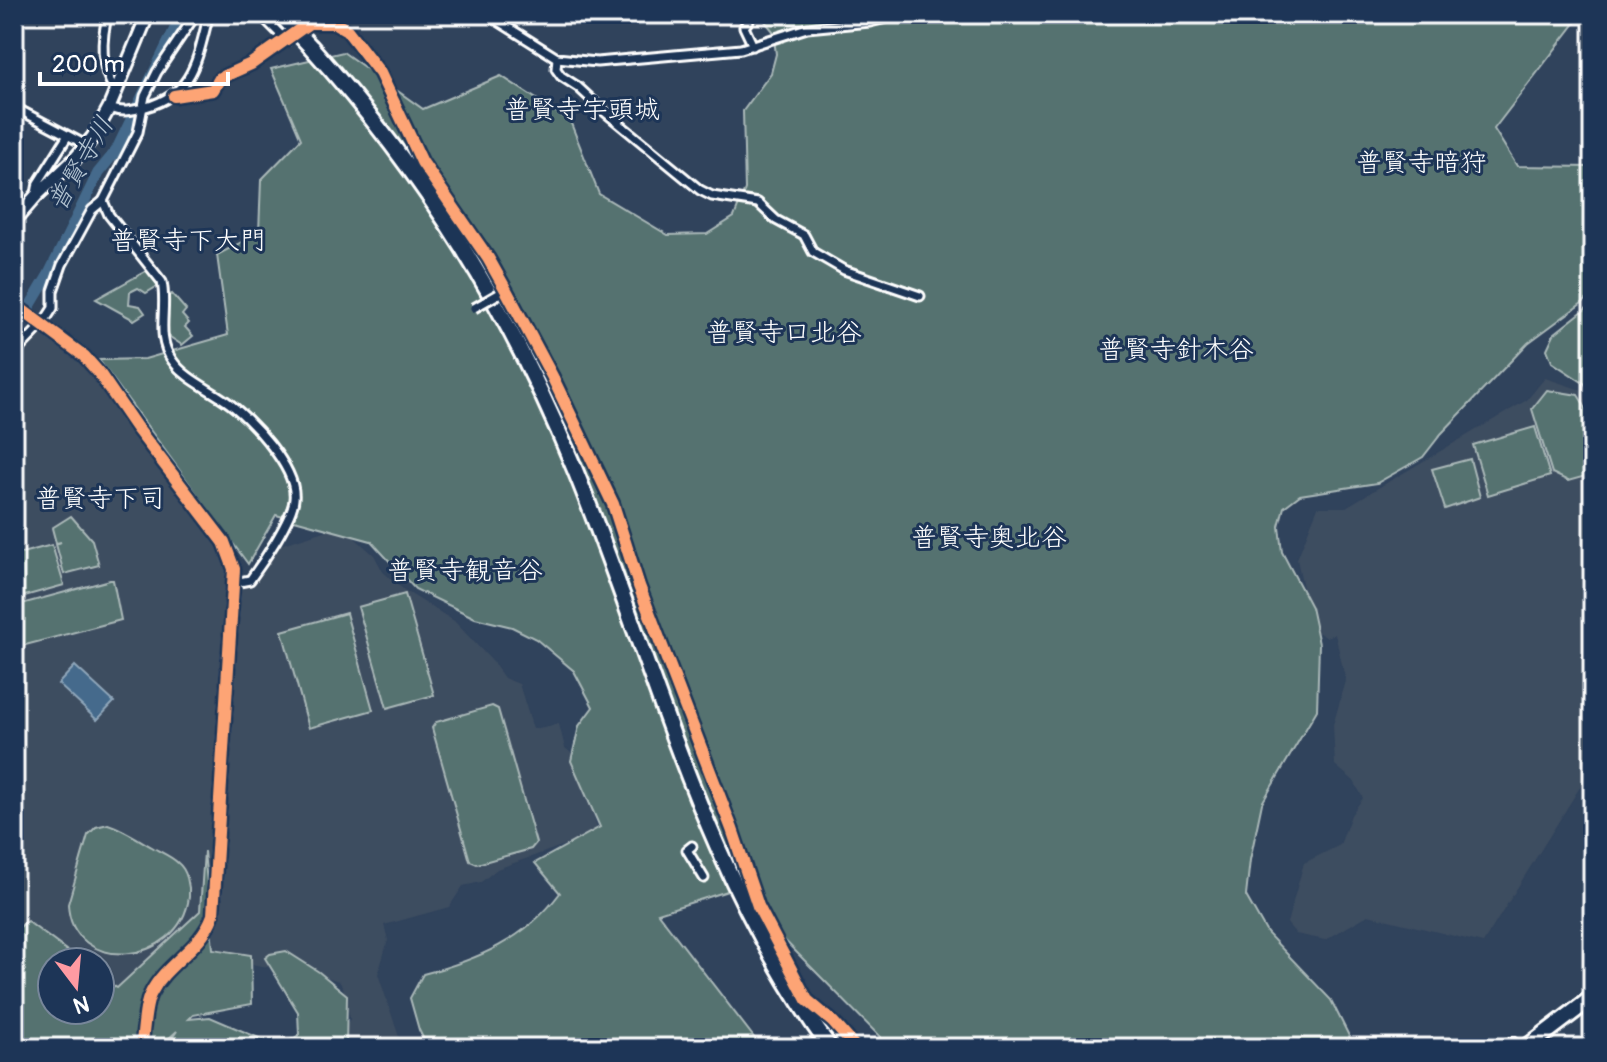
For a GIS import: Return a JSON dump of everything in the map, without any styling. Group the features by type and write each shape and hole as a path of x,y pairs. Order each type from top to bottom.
{"highway":[{"path":"280,14 393,143 448,221 514,335 575,471 710,833 767,948 830,1048"},
{"path":"363,107 452,235 517,349 577,487 706,835 750,925 824,1048"},
{"path":"1526,1048 1593,997"}],"main road":[{"path":"14,221 86,145 109,108 148,14"}],"street":[{"path":"108,14 103,56 115,90"},
{"path":"14,354 53,308 53,291 62,265 92,210 103,201 138,132 141,109 157,72 196,14"},
{"path":"174,96 193,68 209,14"},
{"path":"260,14 287,41"},
{"path":"289,14 305,25 335,23 347,30 374,65 422,162 488,258 546,365 613,504 656,638 758,906 807,1000 833,1022 856,1048"},
{"path":"109,108 122,113 174,96 213,90 220,78 251,64 287,41 315,14"},
{"path":"487,14 557,58 597,62 725,52 807,28 870,22 903,14"},
{"path":"753,14 744,27 753,46"},
{"path":"557,58 556,69 561,76 700,190 712,196 758,203 776,220 804,235 813,252 844,270 920,296"},
{"path":"14,107 86,145"},
{"path":"36,196 38,183 67,137"},
{"path":"103,201 109,215 162,282 165,294 161,332 172,360 184,373 259,428 281,461 293,489 291,509 261,566 250,580 234,583"},
{"path":"474,308 504,291"},
{"path":"17,306 84,356 99,373 224,542 231,556 234,583 213,915 199,941 149,996 141,1048"},
{"path":"692,846 687,850 704,878"},
{"path":"1493,1048 1506,1042 1513,1042 1519,1048"}],"shaded area":[{"path":"40,333 78,362 91,377 219,544 230,572 206,916 145,995 116,1007 116,946 36,946 36,1026 68,1026 14,1048 14,361"},
{"path":"1545,378 1581,390 1593,415 1593,766 1483,943 1368,915 1325,940 1296,934 1287,923 1304,863 1340,845 1351,815 1363,798 1354,781 1335,765 1333,725 1346,681 1335,634 1326,637 1312,629 1297,559 1318,507 1346,507 1527,400"},
{"path":"341,526 374,555 383,572 404,590 454,621 504,678 519,684 533,729 559,724 565,748 580,760 598,833 497,869 481,882 463,886 449,907 384,925 388,940 378,974 399,1037 372,1048 341,1048 340,1034 350,1019 339,981 304,970 200,955 218,916 240,589 254,584 280,545"}],"green space":[{"path":"759,14 1582,14 1494,129 1517,166 1593,167 1593,295 1528,343 1423,457 1377,483 1300,495 1284,507 1279,526 1282,552 1311,607 1319,644 1317,710 1262,803 1246,896 1267,933 1331,1000 1355,1048 891,1048 734,889 658,913 762,1048 428,1048 410,998 423,974 481,955 531,924 560,893 535,863 600,827 571,761 579,726 593,707 574,671 536,639 512,627 475,618 415,589 371,541 276,515 248,564 99,360 145,359 228,335 217,255 259,233 261,180 301,139 271,69 343,52 423,109 501,76 570,121 599,194 668,235 707,234 734,217 745,189 743,111 771,73 776,54 773,31"},
{"path":"148,270 161,284 146,293 138,288 130,292 129,304 140,306 145,313 134,320 96,299"},
{"path":"172,294 186,310 182,315 189,323 185,327 193,336 182,345 164,333 167,296"},
{"path":"1593,303 1593,402 1585,384 1552,362 1547,349 1554,334"},
{"path":"1547,390 1578,395 1584,405 1593,433 1593,474 1568,481 1552,473 1532,409"},
{"path":"1535,427 1550,476 1488,495 1473,445"},
{"path":"1470,459 1480,497 1445,509 1432,469"},
{"path":"71,516 92,540 99,565 64,574 56,544 61,542 56,543 52,528"},
{"path":"52,545 64,585 14,599 14,555"},
{"path":"113,580 121,620 14,648 14,606"},
{"path":"405,594 434,695 387,708 358,607"},
{"path":"346,613 373,710 309,728 282,631"},
{"path":"492,706 498,709 536,843 531,849 477,864 470,861 432,728 436,722"},
{"path":"108,824 125,831 172,858 184,870 189,897 181,920 167,938 148,949 126,953 116,952 116,946 94,946 87,943 74,927 68,904 88,835 96,827"},
{"path":"204,851 213,949 251,955 252,1004 193,1015 189,1019 210,1017 266,1041 287,1042 299,1035 298,1012 265,958 286,951 347,995 346,1048 172,1048 172,1038 177,1031 168,1039 167,1048 14,1048 14,932 27,921 61,946 36,946 36,1026 116,1026 116,987 200,911"}],"water":[{"path":"75,666 114,702 97,720 58,684"}],"waterway":[{"name":"普賢寺川","path":"14,333 49,274 98,173 116,151 182,14"}],"cycle path":[{"path":"174,96 213,90 220,78 251,64 309,23 335,23 347,30 380,73 422,162 488,258 506,290 552,376 613,504 639,586 732,829 758,906 807,1000 833,1022 856,1048"},
{"path":"14,304 84,356 99,373 224,542 234,569 213,915 208,927 157,982 151,993 141,1048"}],"district":[{"name":"普賢寺宇頭城","path":"582,110"},
{"name":"普賢寺暗狩","path":"1421,163"},
{"name":"普賢寺下大門","path":"188,241"},
{"name":"普賢寺口北谷","path":"784,333"},
{"name":"普賢寺針木谷","path":"1176,350"},
{"name":"普賢寺下司","path":"100,499"},
{"name":"普賢寺奥北谷","path":"989,538"},
{"name":"普賢寺観音谷","path":"465,571"}]}
